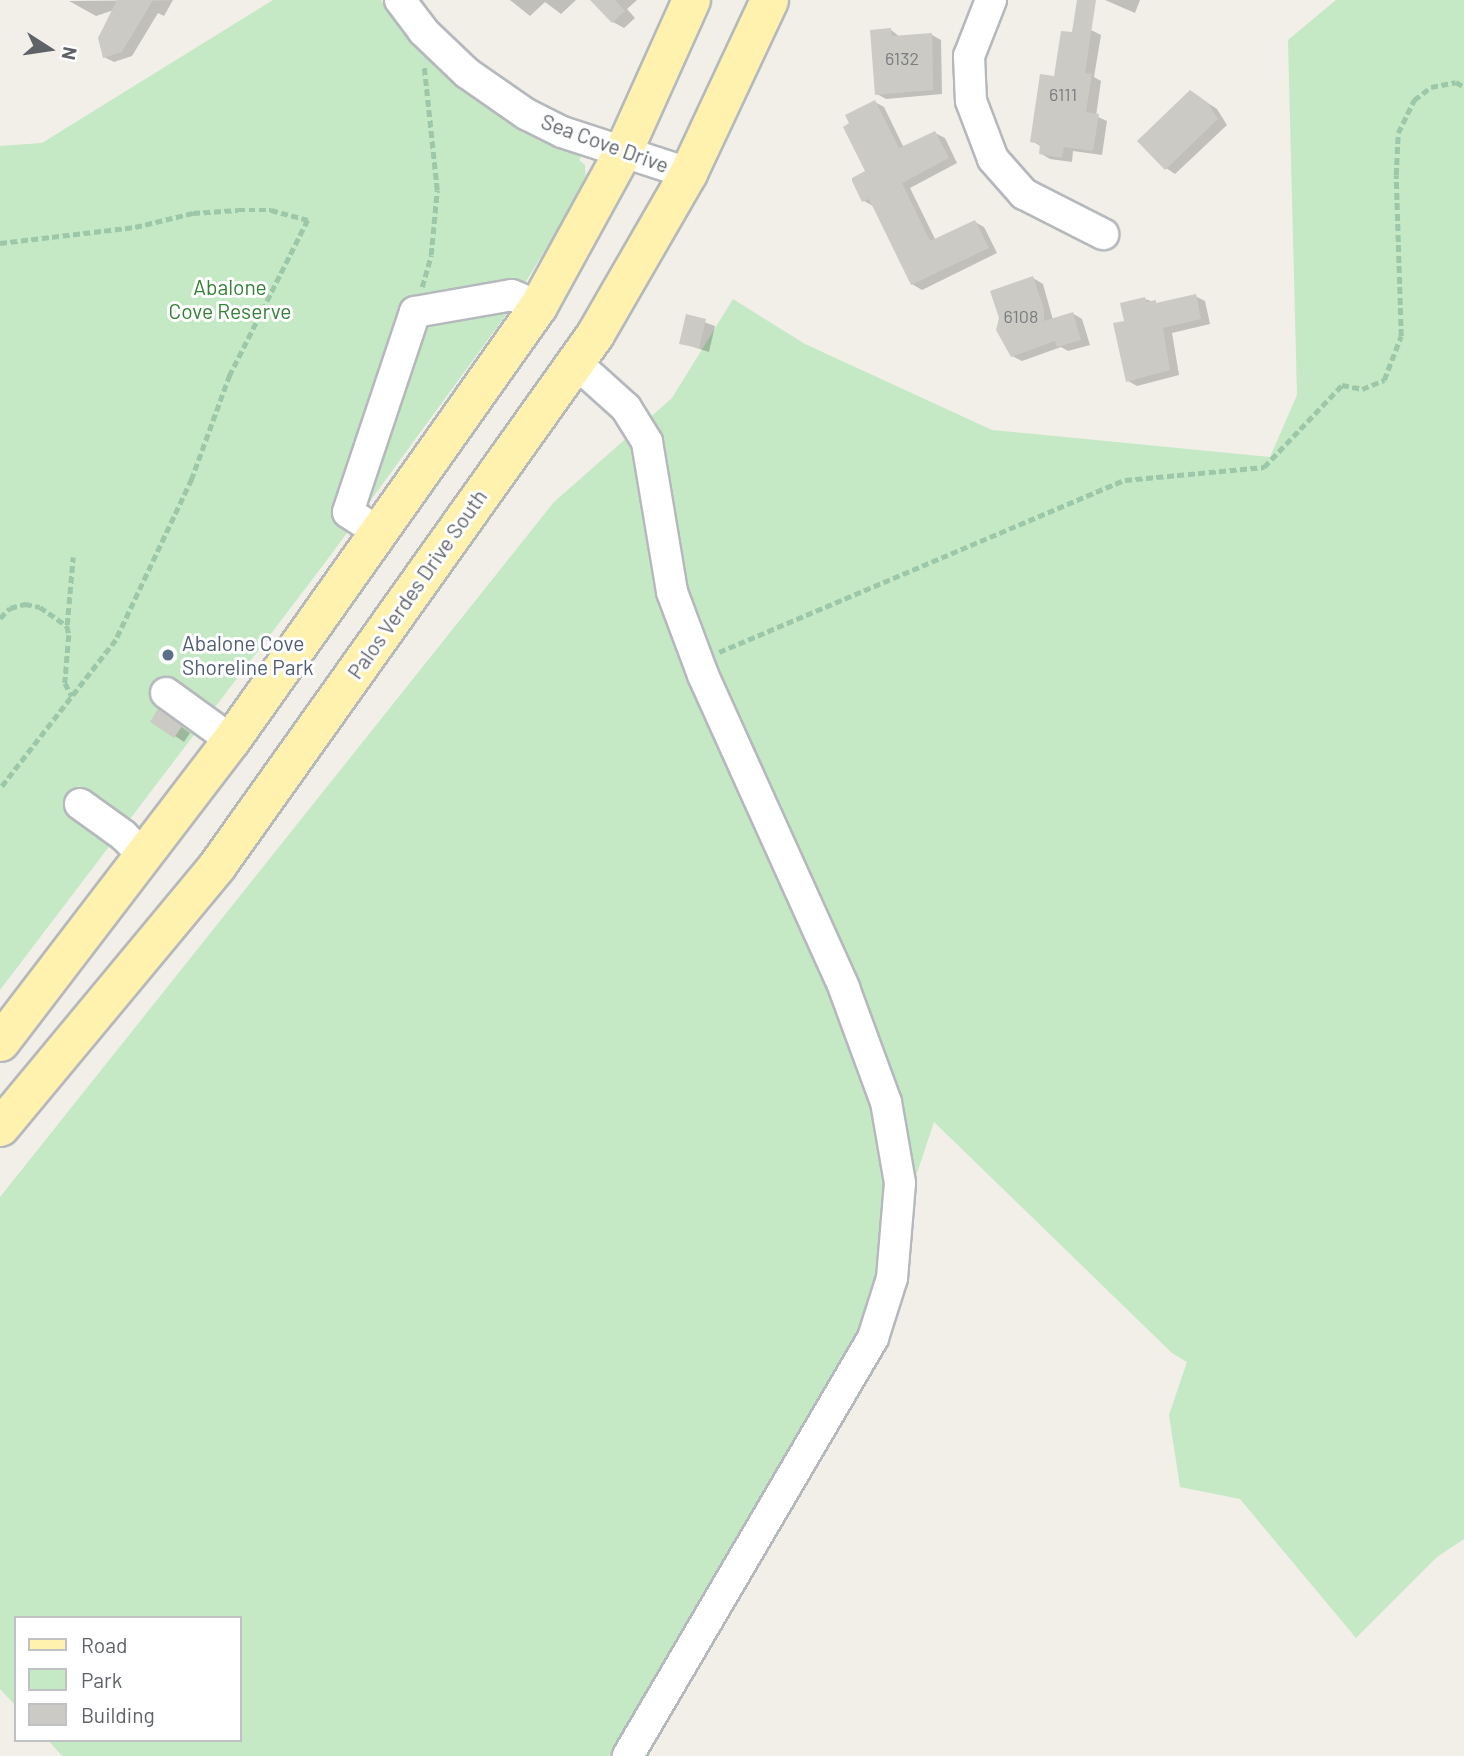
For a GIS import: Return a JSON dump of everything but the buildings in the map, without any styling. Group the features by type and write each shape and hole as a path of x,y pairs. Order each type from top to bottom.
{"main road":[{"path":"0,1042 231,740 380,533 538,306 623,151 691,0"},
{"name":"Palos Verdes Drive South","path":"0,1127 218,864 575,362 688,173 769,0"}],"street":[{"name":"Sea Cove Drive","path":"400,0 423,31 467,73 526,114 562,132 688,173"},
{"path":"991,0 969,56 971,101 993,159 1024,194 1103,234"},
{"path":"380,533 348,512 415,312 512,295 538,306"},
{"path":"575,362 626,408 647,442 672,592 698,661 844,988 886,1102 900,1183 892,1278 873,1338 790,1485 628,1756"},
{"path":"166,694 231,740"},
{"path":"80,804 123,835 144,856"}],"path":[{"path":"415,312 431,255 437,190 425,93 423,31"},
{"path":"698,661 1125,480 1264,467 1342,385 1362,388 1384,380 1401,336 1396,175 1398,133 1414,100 1431,87 1456,82 1464,86"},
{"path":"0,243 135,227 193,213 226,210 271,210 308,220 230,375 192,479 116,640 0,789"},
{"path":"72,696 65,683 69,635 66,626 73,557"},
{"path":"0,618 10,608 25,604 48,611 66,626"}],"green space":[{"name":"Abalone Cove Reserve","path":"273,0 381,0 438,67 478,100 581,157 579,160 585,165 586,183 503,319 330,556 0,990 0,146 42,143"},
{"path":"1336,0 1464,0 1464,1539 1437,1557 1356,1638 1240,1499 1180,1487 1169,1415 1187,1362 1172,1353 934,1122 863,1335 609,1756 62,1756 50,1742 242,1742 242,1616 14,1616 14,1704 0,1689 0,1197 554,502 672,398 733,299 805,344 992,430 1270,457 1297,395 1288,40"}],"place":[{"name":"Abalone Cove Shoreline Park","path":"168,655"}]}
